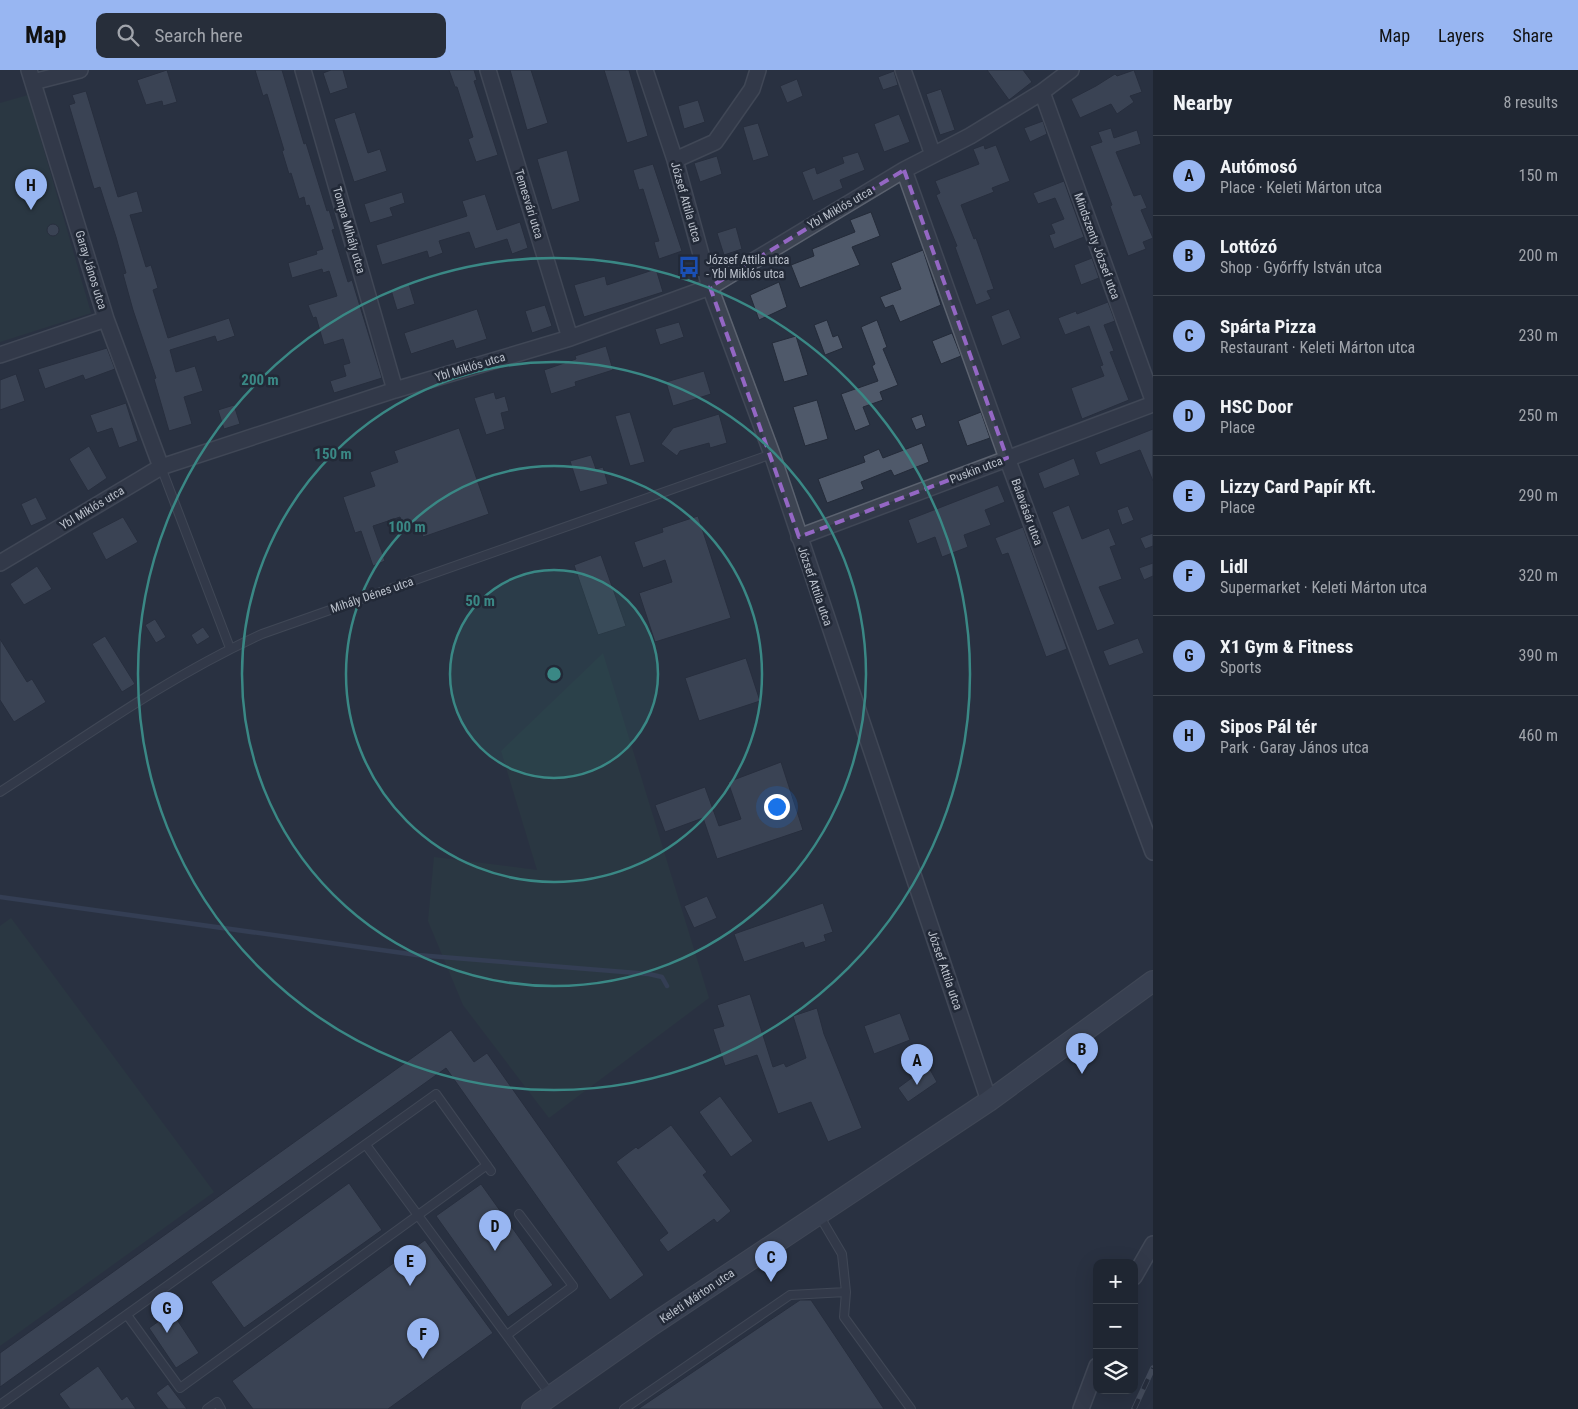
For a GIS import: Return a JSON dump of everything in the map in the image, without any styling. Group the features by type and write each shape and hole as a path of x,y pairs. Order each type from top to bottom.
{"main road":[{"name":"Keleti Márton utca","path":"532,1409 989,1101 1153,981"}],"street":[{"path":"31,76 80,70"},
{"name":"Tompa Mihály utca","path":"303,70 395,390"},
{"name":"Temesvári utca","path":"488,70 570,338"},
{"name":"József Attila utca","path":"645,70 675,160 710,287 772,454 989,1101"},
{"path":"675,160 715,142 752,89 758,70"},
{"path":"903,70 933,155"},
{"name":"Ybl Miklós utca","path":"0,563 161,466 395,390 570,338 710,287 904,170 970,136 1042,92 1071,70"},
{"name":"Garay János utca","path":"31,76 106,319 161,466"},
{"name":"Mindszenty József utca","path":"1042,92 1153,402"},
{"name":"Balavásár utca","path":"904,170 1007,458 1153,852"},
{"path":"0,355 106,319"},
{"name":"Puskin utca","path":"799,537 1153,402"},
{"path":"1138,1270 1153,1244"},
{"path":"1081,1409 1093,1377"}],"lane":[{"name":"Mihály Dénes utca","path":"0,792 158,689 230,648 262,634 772,454"},
{"path":"161,466 230,648"},
{"path":"0,1406 127,1315 366,1145 436,1094 489,1168 418,1215 180,1388 127,1315"},
{"path":"366,1145 551,1396"},
{"path":"507,1335 573,1286 520,1214"},
{"path":"819,1215 842,1254 846,1292 844,1316 911,1409"},
{"path":"624,1409 790,1295 846,1292"},
{"path":"207,1409 216,1402 221,1409"}],"highlighted area":[{"path":"904,170 1007,458 799,537 710,287"}],"green space":[{"path":"28,95 91,313 0,342 0,103"},
{"path":"603,653 709,998 549,1118 463,1005 428,921 434,857 537,870 501,751"},
{"path":"11,918 214,1192 0,1346 0,926"}],"building":[{"path":"167,70 177,102 163,106 162,101 146,105 137,80"},
{"path":"255,70 282,70 304,144 306,143 327,211 329,210 335,229 332,230 348,282 352,280 382,378 334,393 330,381 346,376 343,365 350,363 343,339 324,345 316,317 313,318 308,305 337,296 329,271 323,273 322,269 292,278 288,263 317,254 316,251 323,249 309,205 306,206 304,197 299,199 291,173 289,174 282,151 284,150 267,94 263,96"},
{"path":"331,70 343,70 348,88 330,94 323,73"},
{"path":"449,70 474,70 477,80 474,81 498,155 476,162 468,139 473,137 457,87 455,87"},
{"path":"510,70 531,70 548,123 527,130"},
{"path":"604,70 629,70 648,136 627,143"},
{"path":"987,70 1023,70 1032,82 1009,100"},
{"path":"1134,70 1142,92 1130,96 1134,102 1117,114 1111,104 1080,118 1071,99 1115,74 1117,76"},
{"path":"894,71 898,85 883,90 878,77"},
{"path":"797,79 803,96 787,103 780,86"},
{"path":"941,89 955,130 940,135 926,94"},
{"path":"86,91 118,197 137,191 143,212 130,215 146,267 151,265 158,288 153,290 168,338 229,318 235,336 217,342 215,336 170,350 176,372 195,366 203,391 184,397 192,424 169,431 154,379 156,378 123,274 126,273 116,237 100,187 94,189 69,105 75,103 72,95"},
{"path":"698,100 705,122 684,129 678,106"},
{"path":"355,112 368,153 380,149 387,171 354,182 334,119"},
{"path":"899,114 910,142 884,152 874,124"},
{"path":"1043,121 1047,134 1030,142 1024,128"},
{"path":"758,123 769,156 753,161 743,127"},
{"path":"1111,128 1114,138 1137,130 1141,144 1116,152 1134,196 1141,194 1147,208 1141,210 1153,238 1143,242 1146,249 1128,256 1110,206 1112,205 1090,146 1102,142 1098,132"},
{"path":"984,145 985,149 996,145 1010,181 992,188 994,192 961,205 974,239 976,238 994,289 987,291 991,299 976,305 955,247 957,246 936,195 940,193 935,181 979,164 973,149"},
{"path":"567,150 580,201 552,210 537,159"},
{"path":"858,152 865,170 840,180 843,188 813,201 802,172 815,167 817,174 844,163 842,157"},
{"path":"717,156 722,174 700,182 694,163"},
{"path":"653,164 682,251 659,259 654,242 659,241 643,189 639,190 633,170"},
{"path":"1064,181 1084,237 1054,249 1049,235 1055,233 1051,224 1064,219 1055,198 1038,204 1033,193"},
{"path":"402,192 405,203 390,208 393,216 370,223 364,204"},
{"path":"485,194 497,230 520,222 528,248 512,254 507,239 475,249 469,232 439,241 443,253 429,258 427,251 382,265 376,245 467,216 462,201"},
{"path":"871,212 880,236 852,247 860,265 800,288 791,265 814,256 812,249 855,232 850,220"},
{"path":"51,224 55,224 59,230 55,236 51,236 47,232 47,228"},
{"path":"736,227 742,249 724,255 717,233"},
{"path":"923,250 941,305 900,322 893,305 885,308 880,297 901,289 891,263"},
{"path":"1092,258 1099,278 1081,285 1074,265"},
{"path":"656,269 663,292 584,317 574,285 605,276 607,285"},
{"path":"779,282 787,307 759,320 750,295"},
{"path":"409,284 415,304 397,310 391,290"},
{"path":"1108,302 1115,321 1104,325 1114,351 1110,352 1129,400 1082,419 1071,388 1104,376 1100,366 1103,365 1089,326 1065,335 1058,318 1076,311 1077,314"},
{"path":"545,305 552,326 532,333 525,311"},
{"path":"477,309 487,339 456,349 453,340 411,354 404,333"},
{"path":"1009,309 1021,338 1002,346 991,316"},
{"path":"827,320 833,337 838,335 843,348 825,355 814,325"},
{"path":"877,320 887,347 883,349 898,385 880,392 883,400 863,407 870,425 855,431 841,394 878,381 872,366 875,364 861,327"},
{"path":"679,322 684,337 660,345 655,329"},
{"path":"952,333 961,356 941,364 932,341"},
{"path":"796,336 808,375 784,382 772,343"},
{"path":"606,346 613,370 575,382 576,386 551,394 544,370 576,359 575,356"},
{"path":"107,348 115,369 85,380 83,375 45,389 38,369"},
{"path":"704,371 711,394 673,406 666,382"},
{"path":"16,374 25,401 0,410 0,380"},
{"path":"494,392 496,399 505,396 509,411 501,413 505,429 486,435 474,398"},
{"path":"817,400 828,439 805,446 793,407"},
{"path":"126,403 138,441 119,448 112,428 97,433 90,415"},
{"path":"234,405 240,424 224,429 218,410"},
{"path":"630,412 645,462 630,466 615,416"},
{"path":"981,412 990,438 967,446 958,421"},
{"path":"719,414 727,443 710,448 709,443 680,451 677,456 661,444 673,428"},
{"path":"922,414 926,426 916,430 911,418"},
{"path":"459,428 489,514 423,537 420,528 406,533 400,517 373,526 385,561 373,566 361,531 355,533 343,497 375,486 370,472 398,462 394,451"},
{"path":"1153,429 1153,481 1140,450 1100,465 1095,452"},
{"path":"922,443 929,462 894,476 891,470 861,482 864,489 827,503 818,479 865,462 863,456 879,449 883,458"},
{"path":"89,446 107,478 88,491 69,459"},
{"path":"591,455 596,469 603,467 608,484 580,492 570,461"},
{"path":"1074,458 1080,475 1044,489 1038,473"},
{"path":"998,485 1005,502 985,510 991,525 964,535 968,547 942,557 935,537 917,544 908,520"},
{"path":"36,497 47,519 31,526 21,504"},
{"path":"1069,505 1082,539 1109,528 1116,545 1110,547 1122,579 1099,587 1115,624 1097,631 1052,512"},
{"path":"1128,506 1134,520 1122,525 1117,510"},
{"path":"698,516 731,618 655,642 639,593 672,582 665,560 643,568 634,542 663,532 662,528"},
{"path":"123,517 138,542 106,560 92,533"},
{"path":"1023,527 1067,649 1046,657 1008,553 1002,555 995,538"},
{"path":"1153,533 1153,546 1145,549 1140,538"},
{"path":"601,555 626,626 598,635 574,565"},
{"path":"1153,563 1153,576 1144,580 1139,568"},
{"path":"37,566 52,589 24,605 10,584"},
{"path":"155,619 166,637 156,643 145,625"},
{"path":"203,627 210,637 197,645 191,635"},
{"path":"105,636 135,684 122,692 92,644"},
{"path":"1138,638 1144,653 1109,666 1103,651"},
{"path":"0,639 27,682 32,679 46,702 14,722 0,700"},
{"path":"746,658 760,701 699,721 685,678"},
{"path":"781,762 803,830 717,859 703,818 665,832 655,805 705,787 719,826 741,819 728,782"},
{"path":"707,896 717,918 694,928 684,906"},
{"path":"823,903 833,932 824,935 826,941 805,948 803,942 744,962 734,934"},
{"path":"750,994 773,1067 784,1063 786,1067 806,1058 793,1016 817,1008 824,1034 862,1128 828,1142 811,1102 778,1114 757,1055 725,1066 713,1029 724,1026 717,1005"},
{"path":"900,1013 910,1040 874,1054 864,1026"},
{"path":"451,1030 474,1062 487,1053 644,1275 610,1300 446,1068 0,1387 0,1353"},
{"path":"928,1066 937,1082 908,1102 898,1088"},
{"path":"720,1096 753,1141 731,1157 699,1112"},
{"path":"671,1125 707,1172 703,1175 731,1211 717,1223 714,1219 668,1252 659,1240 668,1233 616,1162"},
{"path":"349,1183 382,1230 244,1328 211,1282"},
{"path":"481,1184 553,1285 508,1317 436,1216"},
{"path":"425,1240 493,1333 388,1409 253,1409 232,1381"},
{"path":"800,1300 811,1300 884,1409 638,1409"},
{"path":"172,1312 199,1353 176,1368 149,1328"},
{"path":"98,1366 122,1400 127,1396 136,1409 70,1409 59,1394"},
{"path":"168,1384 187,1409 168,1409 156,1393"}],"waterway":[{"path":"0,897 417,955 649,974 662,977 667,986"}],"railway":[{"path":"1134,1409 1153,1368"}],"place":[{"name":"Sipos Pál tér","path":"31,210"},
{"name":"József Attila utca - Ybl Miklós utca","path":"689,267"},
{"name":"Lottózó","path":"1082,1074"},
{"name":"Autómosó","path":"917,1085"},
{"name":"HSC Door","path":"495,1251"},
{"name":"Spárta Pizza","path":"771,1282"},
{"name":"Lizzy Card Papír Kft.","path":"410,1286"},
{"name":"X1 Gym & Fitness","path":"167,1333"},
{"name":"Lidl","path":"423,1359"}]}
